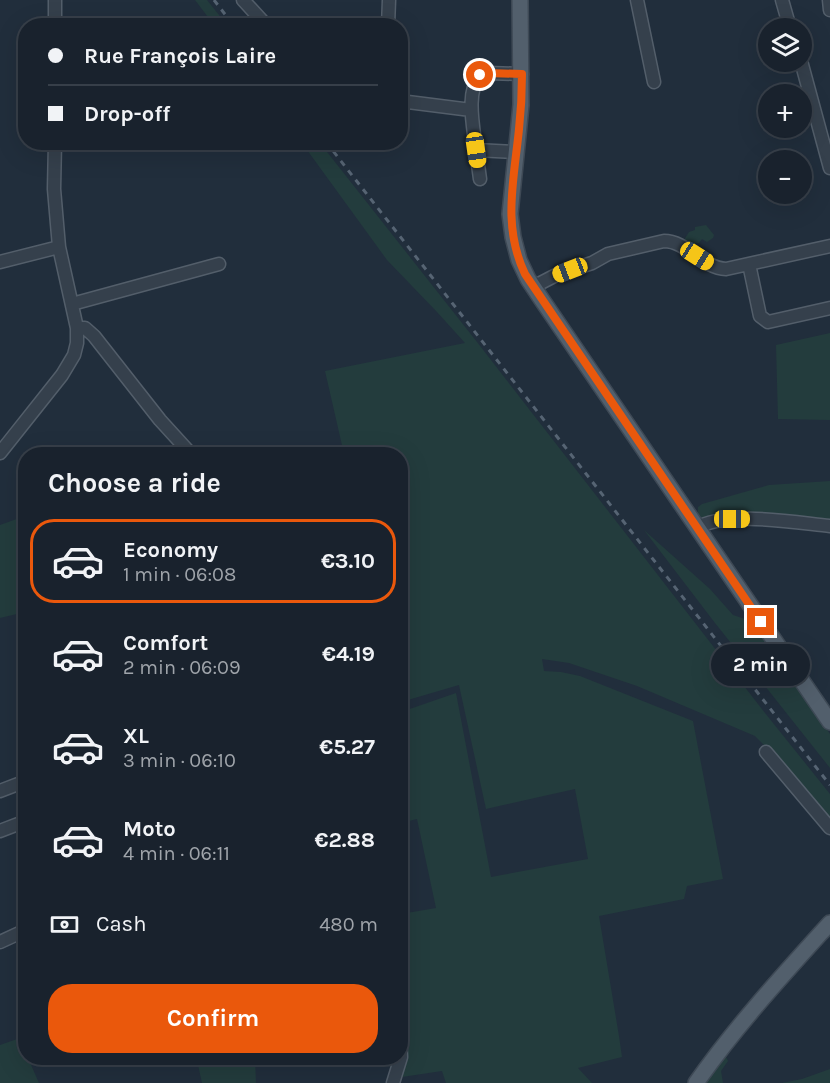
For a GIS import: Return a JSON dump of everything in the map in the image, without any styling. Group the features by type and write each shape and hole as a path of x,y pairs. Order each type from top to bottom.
{"main road":[{"path":"520,0 522,74 520,127 511,200 511,225 516,252 523,269 533,287 830,722"},
{"path":"696,1083 758,1002 830,923"}],"street":[{"path":"56,0 56,18"},
{"path":"243,0 260,18"},
{"path":"388,18 389,0"},
{"path":"637,0 654,82"},
{"path":"782,0 787,18"},
{"path":"824,0 829,0 830,10"},
{"path":"804,72 830,168"},
{"path":"480,179 471,110 475,85 480,75 488,73 522,74"},
{"path":"408,102 471,110"},
{"path":"0,453 69,365 77,343 77,328 59,246 54,189 55,150"},
{"path":"476,150 517,152"},
{"path":"533,287 558,274 592,263 608,254 663,241 678,244 717,268 749,264 830,246"},
{"path":"0,262 59,246"},
{"path":"72,304 219,264"},
{"path":"749,264 760,316 768,322 830,309"},
{"path":"77,328 85,328 94,336 160,420 185,447"},
{"path":"697,528 709,521 732,519 772,520 830,526"},
{"path":"766,752 830,828"},
{"path":"0,790 18,784"},
{"path":"0,831 18,824"},
{"path":"0,942 18,934"},
{"path":"393,1083 398,1065"}],"green space":[{"path":"195,0 207,0 221,18 209,18"},
{"path":"307,150 326,150 830,794 830,823 755,736 637,686 569,663 542,659 544,671 580,676 693,721 723,879 687,886 684,899 599,916 622,1057 578,1068 592,1083 446,1083 442,1071 398,1076 398,1065 408,1065 408,913 436,908 417,819 408,821 408,710 456,693 491,877 588,859 575,789 486,809 459,685 408,700 408,447 342,447 325,371 465,343 387,260"},
{"path":"706,225 714,235 713,238 707,242 702,239 699,243 691,244 684,240 689,232 695,230 695,227"},
{"path":"830,333 830,420 778,419 776,345"},
{"path":"830,481 830,523 703,519 698,514 698,507 702,504 769,485"},
{"path":"18,519 18,614 0,618 0,525"},
{"path":"644,530 710,589 733,615 751,621 830,734 830,768 715,623"},
{"path":"18,1039 18,1065 31,1065 39,1083 0,1083 0,1045"},
{"path":"725,1055 728,1061 721,1071 723,1083 703,1083"},
{"path":"198,1065 255,1065 256,1083 202,1083"},
{"path":"830,1069 830,1083 782,1083 802,1079"}],"railway":[{"path":"214,0 228,18"},
{"path":"332,150 830,785"}],"route":[{"path":"480,75 484,73 522,74 520,127 510,214 516,252 525,274 761,622"}]}
